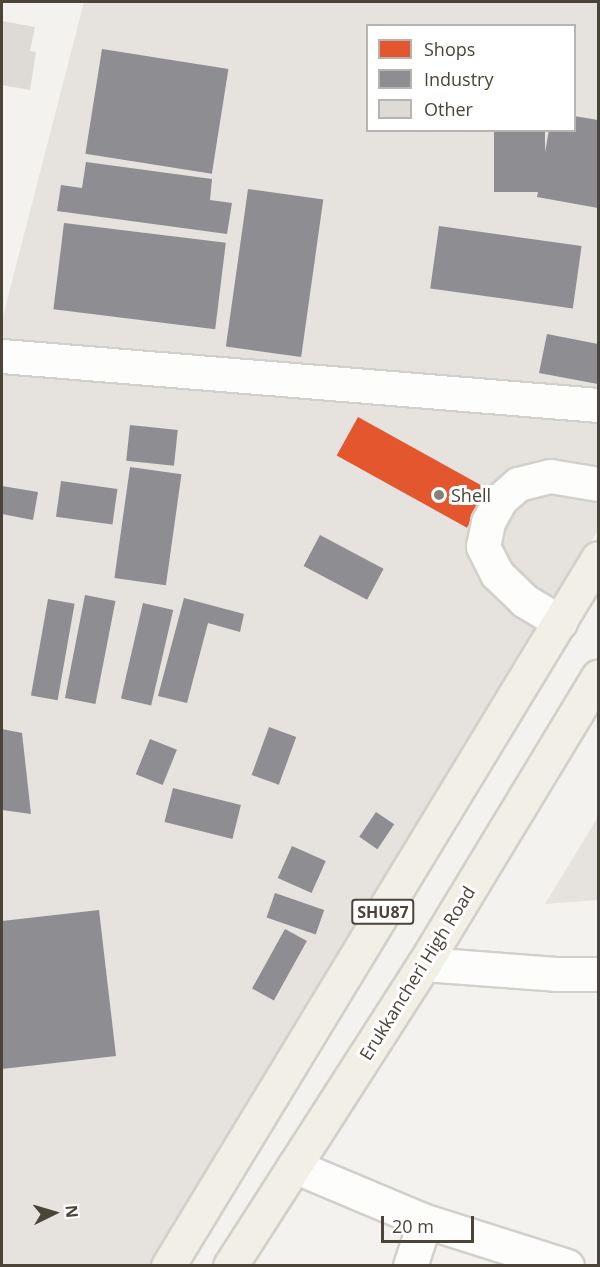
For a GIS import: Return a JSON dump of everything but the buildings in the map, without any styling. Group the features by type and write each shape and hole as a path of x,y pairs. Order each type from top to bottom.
{"main road":[{"name":"SHU87","path":"168,1266 598,558"},
{"name":"Erukkancheri High Road","path":"230,1266 424,964 598,677"}],"street":[{"path":"2,356 598,405"},
{"path":"560,622 525,601 497,574 483,546 488,522 500,500 518,484 550,476 598,484"},
{"path":"424,964 556,975 598,974"},
{"path":"294,1166 425,1221 567,1266"},
{"path":"411,1266 425,1221"}],"shaded area":[{"path":"84,2 598,2 598,530 157,1265 2,1265 2,320"},
{"path":"598,817 598,900 545,904"}],"place":[{"name":"Shell","path":"439,495"}]}
